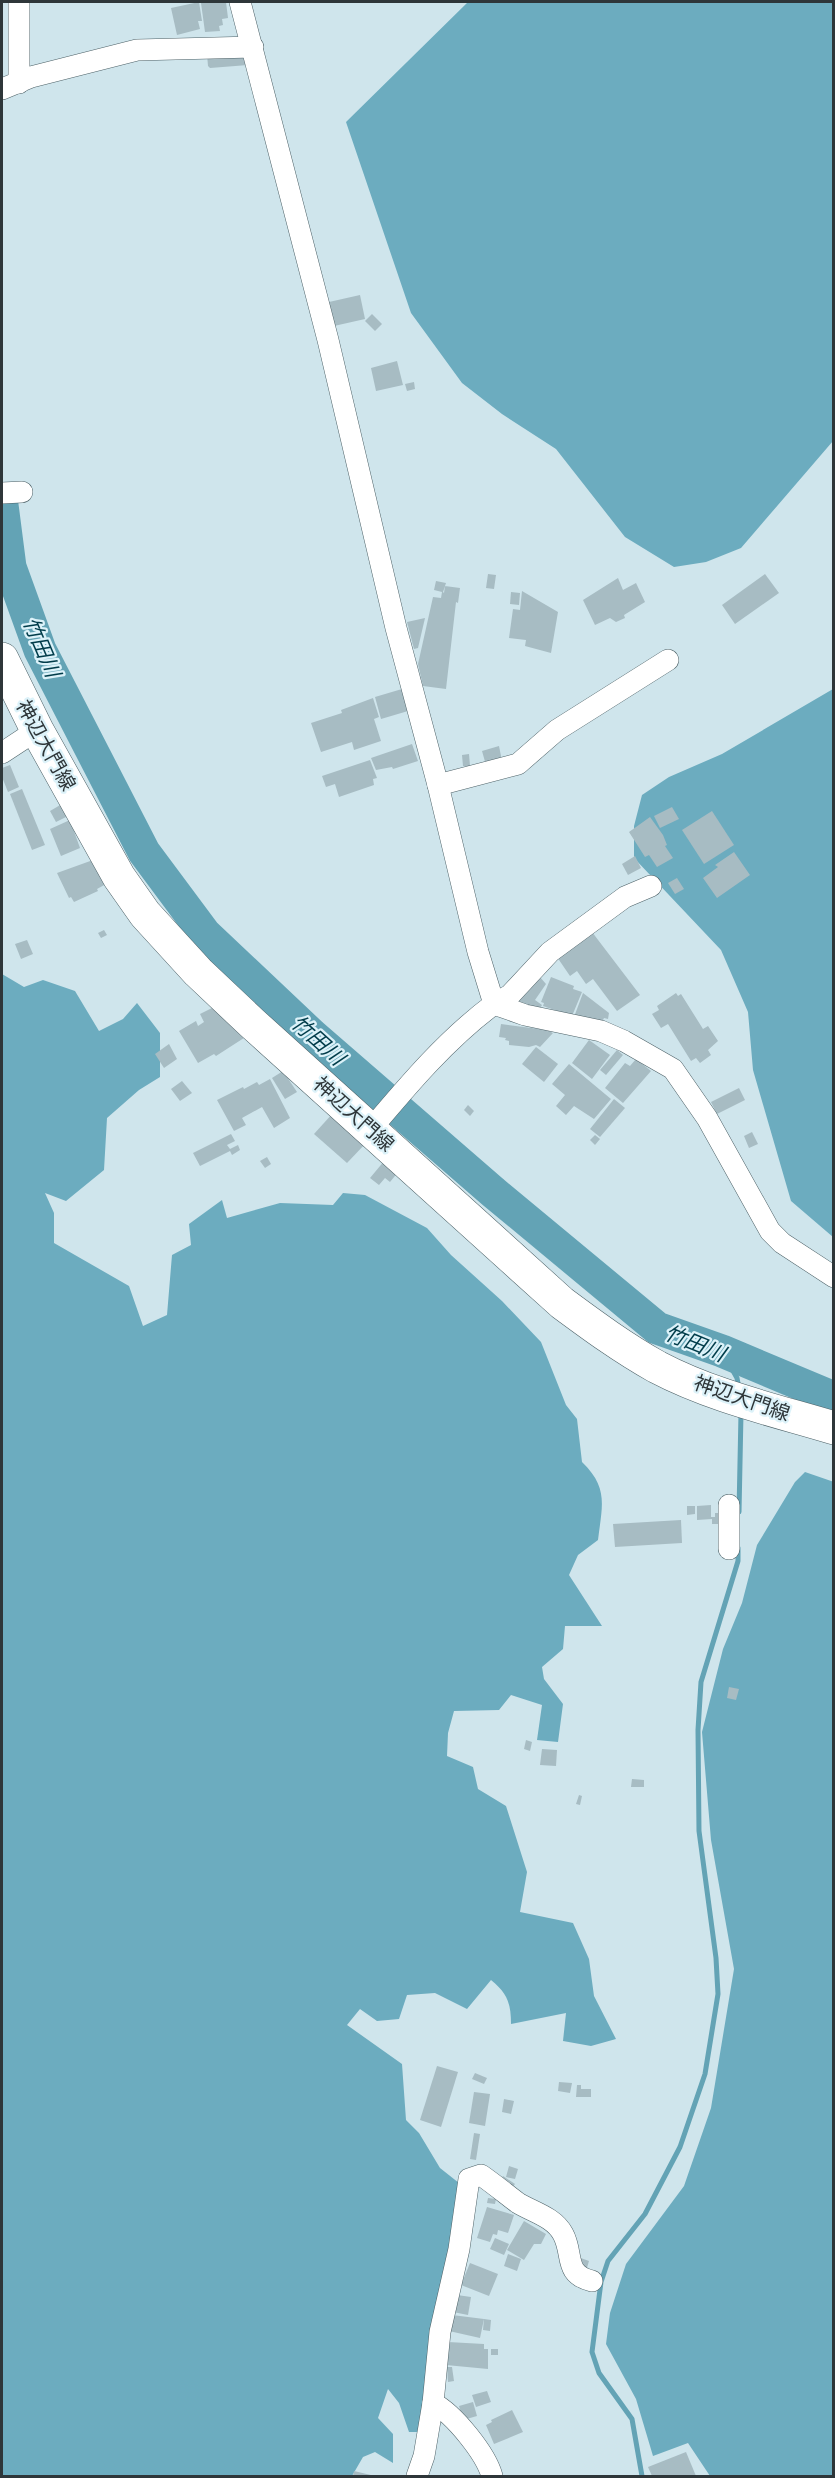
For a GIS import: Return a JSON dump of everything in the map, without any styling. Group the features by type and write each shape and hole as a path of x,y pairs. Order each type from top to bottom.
{"main road":[{"name":"神辺大門線","path":"2,659 38,730 119,877 145,914 206,980 376,1124 562,1303 604,1335 658,1367 739,1400 834,1428"}],"street":[{"path":"19,2 11,86 31,77 137,50 253,47"},
{"path":"240,2 328,340 396,628 438,785 478,952 494,1004"},
{"path":"438,785 518,764 557,730 668,660"},
{"path":"2,753 38,730"},
{"path":"376,1124 460,1031 494,1004 510,995 550,952 625,897 651,886"},
{"path":"494,1004 525,1015 601,1031 624,1041 673,1069 707,1118 770,1231 782,1243 834,1277"},
{"path":"729,1505 729,1549"},
{"path":"417,2476 424,2456 433,2403 440,2332 459,2249 469,2179 481,2175 518,2203 545,2216 563,2234 575,2272 582,2278 592,2281"},
{"path":"433,2403 445,2409 487,2462 492,2476"}],"shaded area":[{"path":"468,2 833,2 833,441 741,548 706,562 674,567 625,537 556,449 502,414 462,383 411,313 346,122"},
{"path":"833,689 833,1237 791,1201 753,1070 748,1012 721,950 634,858 634,826 642,795 669,777 722,754"},
{"path":"2,974 24,987 43,980 75,991 99,1031 123,1019 137,1003 160,1033 160,1077 139,1090 107,1118 104,1170 66,1201 45,1193 54,1213 54,1243 129,1286 143,1326 167,1315 172,1255 191,1245 189,1224 222,1200 227,1218 280,1203 333,1205 343,1193 365,1195 427,1228 451,1255 502,1301 541,1342 566,1405 577,1419 582,1462 591,1471 600,1489 602,1507 598,1540 578,1555 569,1575 602,1626 565,1626 563,1649 542,1667 544,1679 563,1704 558,1742 537,1740 542,1705 511,1695 499,1710 454,1711 448,1733 447,1756 473,1767 478,1789 506,1806 527,1872 520,1912 573,1923 589,1959 594,1996 616,2039 591,2046 563,2041 566,2013 511,2024 507,1999 501,1989 491,1980 467,2009 435,1993 407,1995 399,2019 377,2021 360,2009 347,2025 402,2064 406,2120 419,2133 440,2168 464,2187 421,2432 409,2432 399,2403 388,2389 378,2418 393,2434 393,2463 375,2452 363,2457 352,2476 2,2476"},
{"path":"805,1472 834,1482 833,2476 710,2476 688,2443 653,2456 636,2399 606,2344 610,2313 626,2264 684,2186 711,2108 734,1969 711,1840 702,1732 723,1649 742,1603 757,1545 795,1482"}],"building":[{"path":"199,2 202,21 198,21 200,29 177,35 171,8"},
{"path":"226,2 228,18 222,19 223,25 219,26 220,31 205,32 201,3"},
{"path":"245,53 248,65 210,68 208,66 207,54"},
{"path":"360,295 365,319 334,326 329,302"},
{"path":"372,314 382,324 375,331 365,321"},
{"path":"397,361 403,385 376,391 371,368"},
{"path":"414,382 415,389 407,391 405,384"},
{"path":"488,574 496,575 494,589 486,588"},
{"path":"765,574 779,593 735,624 722,605"},
{"path":"618,578 623,590 636,583 645,602 624,615 625,618 616,622 610,618 595,625 583,600"},
{"path":"436,581 446,583 445,586 460,588 458,603 456,602 446,689 423,686 418,664 433,597 441,598 442,592 434,590"},
{"path":"522,591 558,612 551,653 525,646 526,640 509,638 513,609 520,610"},
{"path":"511,592 520,593 519,605 510,604"},
{"path":"425,618 418,648 414,649 407,622"},
{"path":"402,689 408,711 381,719 375,697"},
{"path":"373,698 379,717 374,719 381,741 354,750 352,742 321,752 311,723 342,713 341,710"},
{"path":"412,744 418,761 393,769 392,767 376,770 371,758"},
{"path":"499,746 502,761 486,765 482,751"},
{"path":"469,754 470,766 463,766 462,755"},
{"path":"370,760 377,778 373,779 374,785 339,797 335,784 326,787 322,776"},
{"path":"10,765 19,787 8,792 2,777 2,768"},
{"path":"22,789 45,845 32,850 10,794"},
{"path":"62,804 68,816 56,822 50,811"},
{"path":"672,807 679,819 660,828 654,816"},
{"path":"712,811 734,845 704,864 682,830"},
{"path":"650,817 663,835 667,845 665,846 673,858 657,867 649,855 645,857 629,832"},
{"path":"70,820 80,848 61,856 50,829"},
{"path":"734,852 750,875 717,898 703,878 718,867 715,865"},
{"path":"635,856 641,868 628,875 622,864"},
{"path":"93,860 106,884 97,889 98,891 74,902 71,897 69,898 57,873"},
{"path":"677,878 684,889 675,894 668,883"},
{"path":"104,930 107,935 101,938 98,933"},
{"path":"592,932 640,995 617,1011 593,979 586,984 577,971 570,976 557,957"},
{"path":"27,940 33,954 21,959 15,944"},
{"path":"539,976 546,984 535,1000 542,1005 538,1012 513,1003"},
{"path":"551,977 574,986 573,989 582,992 572,1016 543,1006 544,1003 541,1002"},
{"path":"583,993 609,1013 608,1019 604,1018 602,1022 574,1017"},
{"path":"676,993 678,996 681,994 703,1029 708,1026 718,1041 708,1050 711,1055 700,1063 696,1058 691,1061 668,1024 661,1028 652,1014 659,1010 657,1006"},
{"path":"216,1006 247,1036 216,1056 214,1054 198,1063 179,1031 196,1021 198,1026 204,1022 200,1014"},
{"path":"501,1024 547,1030 553,1033 540,1047 509,1045 506,1038 499,1037"},
{"path":"589,1040 610,1055 592,1079 572,1063"},
{"path":"169,1044 177,1059 164,1068 155,1054"},
{"path":"536,1047 558,1064 544,1082 522,1064"},
{"path":"617,1050 623,1055 606,1075 600,1070"},
{"path":"636,1059 651,1071 623,1103 605,1088 625,1063 630,1066"},
{"path":"569,1064 611,1099 594,1119 574,1106 566,1115 556,1106 565,1095 552,1084"},
{"path":"283,1071 297,1092 285,1099 272,1078"},
{"path":"270,1079 290,1118 274,1128 262,1107 242,1118 246,1125 234,1131 217,1100 243,1087 244,1089 257,1082 259,1085"},
{"path":"182,1081 192,1093 180,1101 171,1089"},
{"path":"739,1088 745,1100 717,1114 711,1102"},
{"path":"614,1099 625,1108 600,1137 590,1129"},
{"path":"468,1105 474,1111 470,1116 464,1110"},
{"path":"333,1113 366,1143 347,1163 314,1134"},
{"path":"752,1132 758,1144 749,1148 744,1136"},
{"path":"231,1134 235,1141 227,1145 230,1149 238,1145 240,1150 232,1155 230,1151 200,1166 193,1153"},
{"path":"595,1135 600,1139 595,1145 590,1140"},
{"path":"267,1157 271,1164 265,1168 260,1161"},
{"path":"385,1160 399,1171 390,1182 385,1178 379,1185 370,1178"},
{"path":"711,1505 711,1517 715,1517 715,1513 724,1513 724,1524 712,1524 712,1519 697,1520 697,1506"},
{"path":"687,1506 695,1506 695,1514 687,1515"},
{"path":"681,1520 682,1543 615,1547 613,1524"},
{"path":"729,1687 739,1689 736,1700 727,1698"},
{"path":"526,1740 532,1742 530,1751 524,1749"},
{"path":"542,1749 557,1750 556,1766 540,1765"},
{"path":"632,1779 644,1780 644,1787 631,1787"},
{"path":"579,1795 582,1796 580,1805 576,1804"},
{"path":"437,2066 458,2072 441,2127 420,2120"},
{"path":"475,2073 487,2078 484,2084 472,2079"},
{"path":"559,2082 572,2083 570,2093 558,2091"},
{"path":"577,2085 581,2085 581,2089 591,2089 591,2097 576,2097"},
{"path":"474,2092 490,2094 485,2126 469,2123"},
{"path":"504,2099 514,2101 511,2114 502,2112"},
{"path":"474,2133 480,2134 476,2160 470,2159"},
{"path":"509,2166 518,2169 515,2179 506,2177"},
{"path":"503,2176 515,2184 511,2189 500,2181"},
{"path":"488,2198 496,2199 495,2204 487,2203"},
{"path":"487,2207 514,2215 508,2233 498,2230 497,2235 493,2234 490,2242 477,2238"},
{"path":"524,2221 546,2234 541,2244 534,2244 524,2260 507,2250"},
{"path":"495,2238 509,2244 504,2255 490,2249"},
{"path":"508,2254 521,2259 517,2271 504,2266"},
{"path":"578,2257 589,2261 586,2271"},
{"path":"470,2263 498,2274 489,2296 461,2285"},
{"path":"457,2295 471,2297 468,2315 453,2312"},
{"path":"452,2315 484,2319 480,2338 449,2331"},
{"path":"484,2319 491,2320 490,2331 483,2330"},
{"path":"448,2342 484,2344 484,2349 488,2349 488,2369 446,2365"},
{"path":"491,2349 498,2349 498,2355 491,2355"},
{"path":"447,2367 452,2367 454,2381 448,2382"},
{"path":"487,2391 491,2402 476,2407 472,2395"},
{"path":"473,2402 477,2416 463,2420 459,2406"},
{"path":"512,2410 523,2432 494,2444 486,2425 492,2422 491,2420"},
{"path":"686,2452 696,2476 652,2476 648,2467"},
{"path":"354,2471 375,2476 353,2476"}],"waterway":[{"name":"竹田川","path":"2,505 10,567 40,650 144,852 205,934 312,1035 493,1192 657,1328 722,1351 834,1398"},
{"path":"722,1351 737,1378 739,1389"},
{"path":"739,1512 741,1413"},
{"path":"642,2476 632,2419 599,2373 592,2352 601,2282 608,2261 645,2214 680,2147 705,2074 718,1994 716,1958 699,1831 698,1730 701,1682 738,1561 738,1548"}]}
